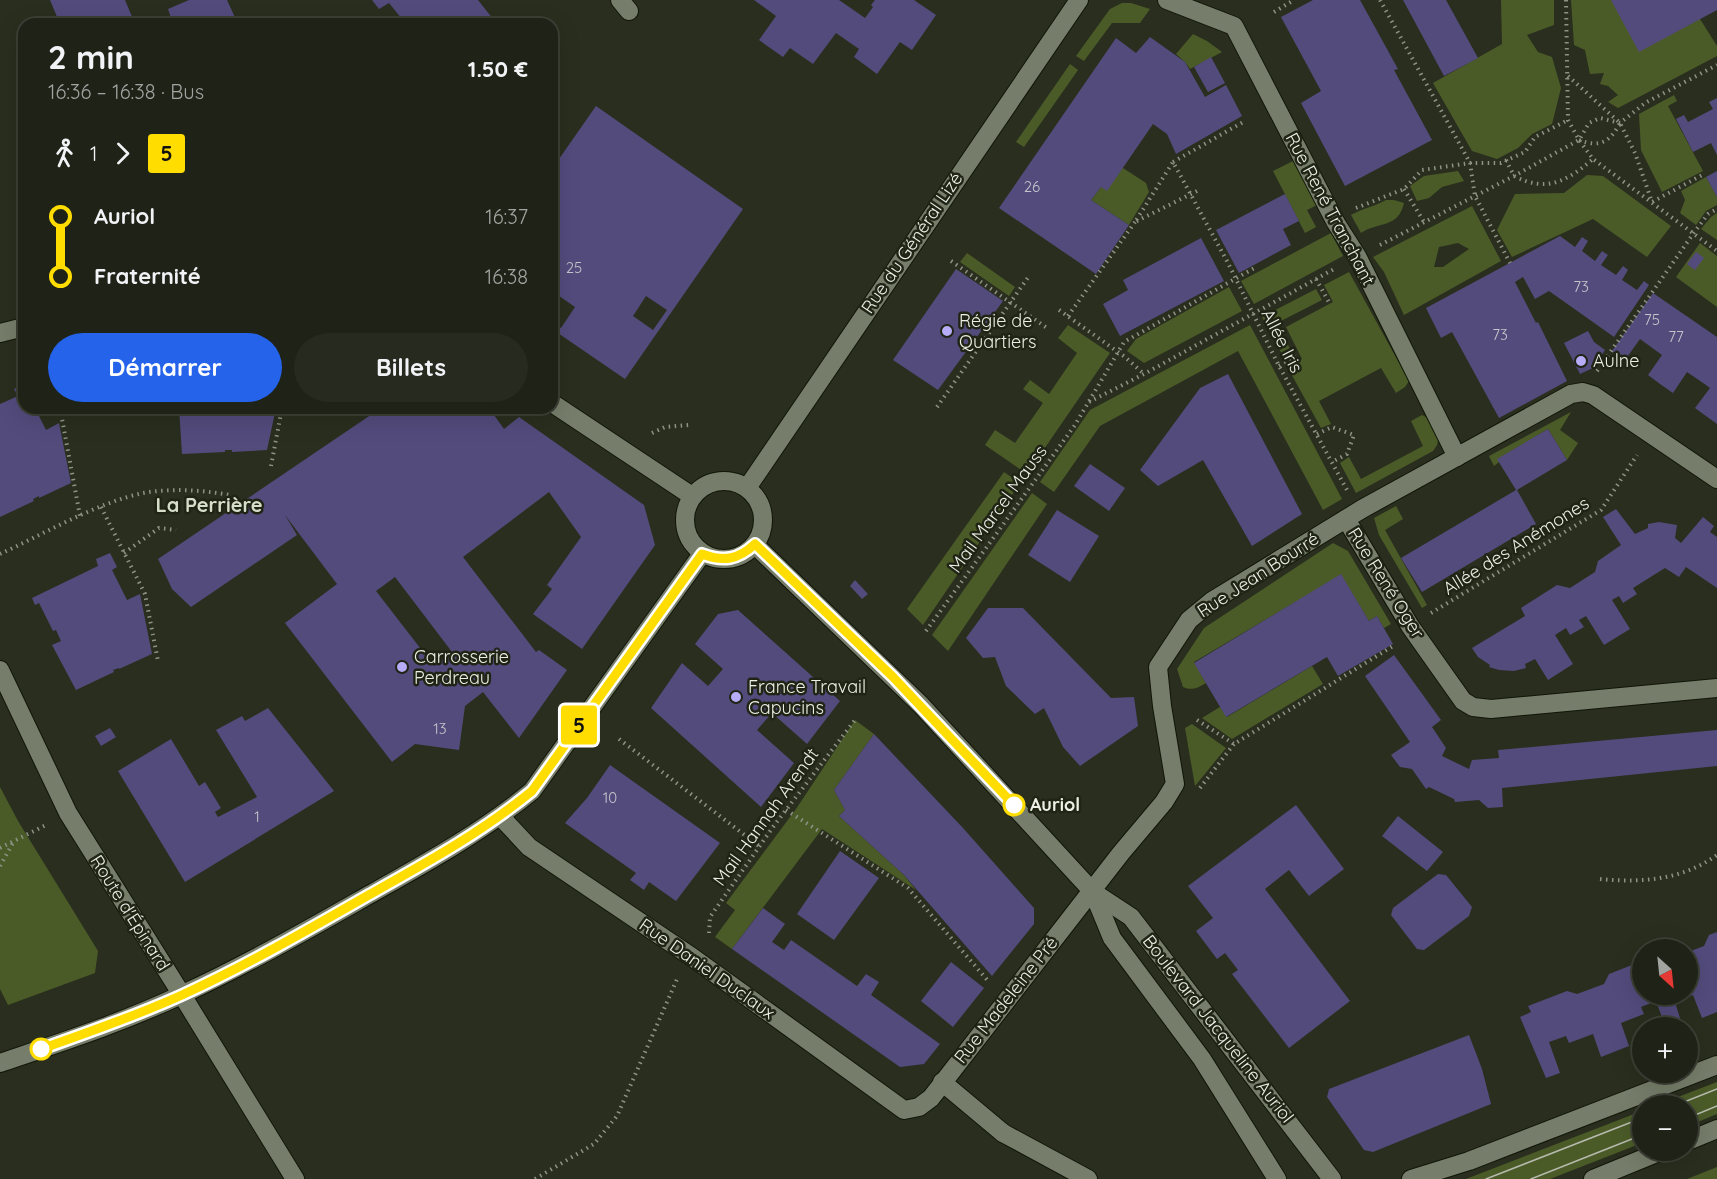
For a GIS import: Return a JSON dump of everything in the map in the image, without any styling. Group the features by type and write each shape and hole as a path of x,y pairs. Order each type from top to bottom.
{"street":[{"name":"Rue du Général Lizé","path":"747,488 1005,105 1050,45 1079,0"},
{"name":"Rue René Tranchant","path":"1167,0 1234,27 1332,216 1357,256 1457,457"},
{"path":"0,333 18,328"},
{"name":"Rue René Oger","path":"1717,479 1593,395 1583,392 1571,394 1346,519 1410,626 1463,701 1473,707 1491,709 1717,688"},
{"path":"558,407 692,496"},
{"path":"724,480 736,482 747,488 759,502 764,521 761,534 755,544 746,553 736,558 724,560 702,554 689,539 684,520 686,508 692,496 700,488 712,482 724,480"},
{"name":"Rue Jean Bourré","path":"1092,892 1164,802 1175,784 1158,667 1188,620 1212,602 1346,519"},
{"name":"Boulevard Jacqueline Auriol","path":"755,544 907,691 1092,892 1131,917 1332,1179"},
{"path":"0,1063 108,1026 182,995 254,960 448,850 501,817 532,791 702,554"},
{"name":"Route d'Épinard","path":"0,670 68,813 295,1179"},
{"name":"Rue Daniel Duclaux","path":"501,817 529,847 692,957 904,1110 919,1107"},
{"name":"Boulevard Jacqueline Auriol","path":"1092,892 1112,939 1202,1059 1277,1179"},
{"name":"Rue Madeleine Pré","path":"919,1107 931,1098 1092,892"},
{"path":"1411,1179 1469,1161 1717,1065"},
{"path":"942,1082 1003,1133 1088,1179"},
{"path":"1698,1137 1717,1129"},
{"path":"1593,1179 1637,1161"}],"path":[{"path":"1274,12 1294,0"},
{"path":"1380,0 1470,163 1475,196 1510,263"},
{"path":"1566,0 1568,120 1579,140 1593,159 1717,251"},
{"path":"1645,103 1717,65"},
{"path":"1568,75 1620,123 1635,153 1652,202"},
{"path":"1332,216 1404,189 1422,170 1470,163 1501,163 1525,152 1535,137 1568,120"},
{"path":"1068,316 1135,222 1173,162 1245,121"},
{"path":"1579,140 1592,145 1604,141 1613,136 1620,123"},
{"path":"1506,160 1514,176 1536,184 1550,184 1563,181 1593,159"},
{"name":"Allée Iris","path":"1173,162 1236,279 1279,366 1352,498"},
{"path":"1652,202 1704,174"},
{"path":"1404,189 1424,222"},
{"path":"1135,222 1197,191"},
{"path":"1594,374 1693,234 1708,214 1717,209"},
{"path":"951,261 1047,328"},
{"name":"Mail Marcel Mauss","path":"926,631 1075,425 1124,342 1256,267"},
{"path":"938,407 1029,276"},
{"path":"1316,279 1330,304"},
{"path":"1059,310 1118,352 1144,374"},
{"path":"1279,366 1300,355"},
{"path":"61,414 80,516"},
{"path":"271,466 281,414"},
{"path":"652,433 665,427 689,425"},
{"path":"1317,434 1332,427 1354,435 1347,454 1332,462"},
{"name":"Allée des Anémones","path":"1424,617 1601,510 1637,455"},
{"path":"0,554 101,507 144,493 174,489 204,490 230,495"},
{"path":"101,507 145,594 158,661"},
{"path":"124,553 159,528 177,530"},
{"path":"1194,796 1234,744 1400,642"},
{"name":"Mail Hannah Arendt","path":"709,933 710,917 759,846 855,720"},
{"path":"1197,720 1234,744"},
{"path":"619,739 759,846"},
{"path":"786,810 908,888 993,987"},
{"path":"0,848 33,831"},
{"path":"0,866 14,840"},
{"path":"1600,879 1626,881 1661,878 1704,864 1717,855"},
{"path":"535,1179 594,1144 617,1116 678,976"}],"green space":[{"path":"1501,0 1554,0 1554,25 1527,35 1538,52 1552,57 1561,88 1552,124 1532,134 1518,148 1497,159 1472,151 1433,83 1502,44"},
{"path":"1571,0 1611,0 1700,19 1717,46 1717,56 1618,108 1608,102 1618,95 1608,86 1600,84 1604,73 1590,74 1585,50 1574,45"},
{"path":"1122,3 1131,3 1150,9 1140,23 1112,23 1084,61 1076,56 1110,9"},
{"path":"1193,34 1222,52 1190,69 1176,54"},
{"path":"1070,64 1078,70 1024,147 1016,142"},
{"path":"1674,95 1677,101 1668,106 1703,171 1662,192 1641,150 1639,114"},
{"path":"1293,161 1317,205 1307,210 1316,227 1305,233 1273,171"},
{"path":"1123,168 1146,183 1149,192 1129,225 1091,200 1101,187"},
{"path":"1458,171 1464,181 1442,187 1429,198 1417,201 1410,186 1424,176"},
{"path":"1587,175 1603,176 1671,226 1647,257 1593,219 1512,257 1497,230 1515,194 1564,193"},
{"path":"1706,177 1717,197 1717,205 1706,211 1696,225 1680,213 1685,200 1681,191"},
{"path":"1386,200 1404,203 1397,217 1393,221 1361,233 1351,215"},
{"path":"1472,206 1501,261 1404,315 1384,272 1373,257","holes":["1458,243 1469,249 1443,267 1434,267 1439,247"]},
{"path":"1717,213 1717,240 1701,229"},
{"path":"1331,233 1343,256 1254,304 1241,281"},
{"path":"1700,243 1717,256 1717,307 1676,277"},
{"path":"967,253 1015,287 1009,296 960,262"},
{"path":"1349,272 1409,381 1396,393 1381,368 1319,401 1331,424 1321,428 1288,368 1302,359 1286,327 1333,302 1324,285"},
{"path":"1229,287 1242,311 1144,363 1127,351 1136,339"},
{"path":"1316,289 1322,300 1277,323 1292,353 1284,358 1262,317"},
{"path":"1068,325 1110,353 1027,474 985,445 995,430 1015,443 1043,403 1023,389 1030,380 1049,394 1077,353 1058,338"},
{"path":"1250,325 1342,499 1323,510 1238,351 1100,426 1054,492 1040,482 1090,410"},
{"path":"1571,412 1560,430 1578,443 1567,460 1548,429 1498,459 1499,462 1494,466 1489,456"},
{"path":"1422,415 1428,418 1439,436 1433,451 1356,493 1340,463 1349,457 1361,479 1423,446 1411,421"},
{"path":"1004,472 1020,483 923,625 907,609"},
{"path":"1032,493 1047,504 948,651 932,635"},
{"path":"1396,506 1403,519 1385,530 1427,605 1422,608 1379,535 1374,518"},
{"path":"1333,543 1348,551 1391,624 1384,628 1377,616 1369,621 1341,575 1194,662 1206,683 1195,688 1183,687 1177,669 1204,628"},
{"path":"1312,666 1323,684 1232,739 1202,718 1220,707 1227,717"},
{"path":"855,720 874,734 834,790 845,810 839,816 904,875 916,890 822,829 732,949 715,937 735,910 726,903 796,809"},
{"path":"1192,724 1226,748 1195,786 1185,728"},
{"path":"0,787 18,821 98,951 95,973 8,1005 0,989"},
{"path":"1717,1082 1717,1114 1698,1122 1698,1095 1683,1095"},
{"path":"1632,1115 1632,1147 1550,1179 1466,1179"},
{"path":"1717,1167 1717,1179 1687,1179"}],"building":[{"path":"50,0 125,0 132,18 58,18"},
{"path":"189,0 227,0 235,18 171,18 168,9"},
{"path":"372,0 478,0 492,18 401,18 389,3 379,9"},
{"path":"754,0 839,0 865,18 875,0 914,0 936,15 912,50 900,42 877,74 854,57 859,49 836,33 813,64 790,48 783,57 759,40 776,16"},
{"path":"1313,0 1360,0 1398,69 1394,70 1432,140 1345,186 1301,103 1321,91 1281,17"},
{"path":"1403,0 1446,0 1478,58 1444,76"},
{"path":"1611,0 1717,0 1717,10 1639,52"},
{"path":"1150,37 1185,62 1205,97 1226,85 1242,116 1176,154 1167,134 1153,124 1107,191 1101,187 1091,200 1129,225 1096,274 999,208 1116,38 1136,53"},
{"path":"1211,57 1225,83 1208,92 1194,67"},
{"path":"1717,98 1717,155 1711,143 1693,152 1676,119 1684,115 1688,122 1713,109 1709,102"},
{"path":"596,106 743,209 625,379 558,333 558,326 561,328 575,307 558,295 558,160","holes":["646,296 667,310 653,330 633,316"]},
{"path":"1717,171 1717,197 1706,177"},
{"path":"1285,194 1299,221 1283,229 1291,245 1239,273 1216,230"},
{"path":"1560,236 1575,247 1582,237 1588,241 1582,251 1595,261 1602,251 1608,255 1601,265 1616,275 1623,266 1628,270 1622,280 1637,290 1644,281 1649,285 1614,337 1549,291 1535,299 1523,277 1515,282 1567,381 1499,418 1452,332 1441,338 1426,308"},
{"path":"1201,238 1224,281 1120,336 1103,304 1128,290 1123,280"},
{"path":"1696,252 1704,258 1695,270 1687,264"},
{"name":"Régie de Quartiers","path":"956,269 1003,301 938,390 893,360"},
{"path":"1653,293 1717,337 1717,424 1695,408 1710,388 1687,372 1673,393 1660,384 1648,375 1662,355 1640,339 1625,360 1612,351"},
{"path":"1588,331 1594,342 1605,350 1593,368 1580,374 1564,343"},
{"path":"1228,374 1302,514 1252,546 1203,460 1158,486 1140,470 1200,388"},
{"path":"18,396 18,414 38,414 46,430 59,423 71,483 39,498 39,496 33,499 34,501 0,517 0,404"},
{"path":"179,414 275,414 267,450 232,452 232,450 225,450 225,452 182,454"},
{"path":"372,414 493,414 504,429 519,417 644,505 655,545 582,649 533,614 552,589 547,585 581,537 549,492 463,557 536,652 539,650 567,670 519,738 483,692 465,706 459,750 415,744 392,762 285,623 337,584 285,515 297,535 191,607 172,589 158,559","holes":["395,577 452,652 434,666 376,591"]},
{"path":"1548,429 1567,460 1517,490 1536,524 1422,592 1401,558 1516,490 1497,459"},
{"path":"1090,464 1125,488 1109,511 1074,486"},
{"path":"1616,509 1635,534 1648,528 1648,524 1659,522 1677,525 1675,538 1681,543 1703,517 1714,526 1710,532 1717,537 1717,588 1686,567 1679,577 1665,568 1633,588 1637,594 1623,603 1619,596 1612,600 1630,629 1604,645 1586,616 1579,620 1584,627 1570,635 1566,628 1555,635 1573,664 1548,680 1535,659 1525,664 1526,668 1514,671 1489,667 1490,665 1478,657 1472,648 1525,616 1521,608 1557,585 1570,588 1595,572 1598,561 1621,545 1603,517"},
{"path":"1057,510 1099,536 1070,582 1028,555"},
{"path":"110,553 117,567 112,570 127,600 140,594 152,654 113,670 114,672 76,690 52,645 61,641 56,630 53,631 39,603 35,605 32,598 98,566 96,559"},
{"path":"1341,574 1369,621 1377,616 1393,644 1338,676 1327,657 1226,717 1194,663"},
{"path":"855,580 868,594 862,599 850,586"},
{"path":"988,608 1023,608 1111,698 1134,697 1138,726 1080,766 1063,747 1044,708 1035,714 1006,686 995,657 983,658 966,638"},
{"path":"738,610 840,701 807,744 772,713 757,730 794,763 761,807 651,708 682,663 708,686 723,669 695,644 718,614"},
{"path":"1394,655 1441,720 1432,727 1446,748 1442,756 1469,769 1472,760 1499,758 1498,750 1717,730 1717,766 1502,788 1503,807 1488,808 1479,800 1455,802 1454,799 1429,787 1426,789 1412,769 1400,767 1391,755 1410,742 1365,676"},
{"path":"268,708 334,791 185,882 118,771 171,739 199,786 205,782 221,808 215,812 218,817 257,797 216,730 242,716 245,721"},
{"path":"110,728 116,737 101,746 95,736"},
{"path":"874,734 963,828 1034,908 1034,924 992,976 904,875 839,816 845,810 834,790"},
{"path":"610,765 720,843 676,901 649,882 644,890 630,880 636,873 565,823 587,798"},
{"path":"1296,805 1344,869 1309,896 1289,870 1265,889 1350,1001 1289,1048 1232,974 1238,970 1225,953 1217,959 1196,931 1213,918 1188,886"},
{"path":"1398,816 1443,852 1427,871 1382,836"},
{"path":"840,851 879,878 834,940 797,914"},
{"path":"1438,874 1446,875 1472,907 1469,916 1424,950 1417,949 1391,915 1393,908"},
{"path":"763,908 785,924 772,942 784,950 791,940 857,986 866,974 879,982 871,995 940,1044 924,1064 900,1067 732,949"},
{"path":"1717,932 1717,1012 1702,1018 1697,1005 1698,948 1704,946 1709,935"},
{"path":"951,962 984,988 953,1027 921,1001"},
{"path":"1632,965 1632,1005 1646,1005 1641,1007 1644,1014 1621,1023 1629,1046 1601,1057 1593,1034 1569,1043 1566,1036 1549,1042 1560,1073 1546,1078 1520,1017 1531,1012 1528,1006 1567,991 1577,994 1604,984 1609,974"},
{"path":"1657,1005 1676,1005 1680,1017 1662,1017"},
{"path":"1469,1035 1482,1069 1491,1104 1373,1152 1364,1150 1327,1097 1329,1089"}],"tram line":[{"path":"1698,1097 1717,1089"},
{"path":"1698,1114 1717,1106"},
{"path":"1486,1179 1632,1122"},
{"path":"1531,1179 1632,1139"}],"bus line":[{"name":"5","path":"41,1049 108,1026 182,995 254,960 448,850 501,817 532,791 702,554 724,560 736,558 746,553 755,544 921,705 1014,805"}],"place":[{"name":"Régie de Quartiers","path":"947,331"},
{"name":"Aulne","path":"1581,361"},
{"name":"Carrosserie Perdreau","path":"402,667"},
{"name":"France Travail Capucins","path":"736,697"},
{"name":"Auriol","path":"1014,805"}],"district":[{"name":"La Perrière","path":"209,505"}]}
